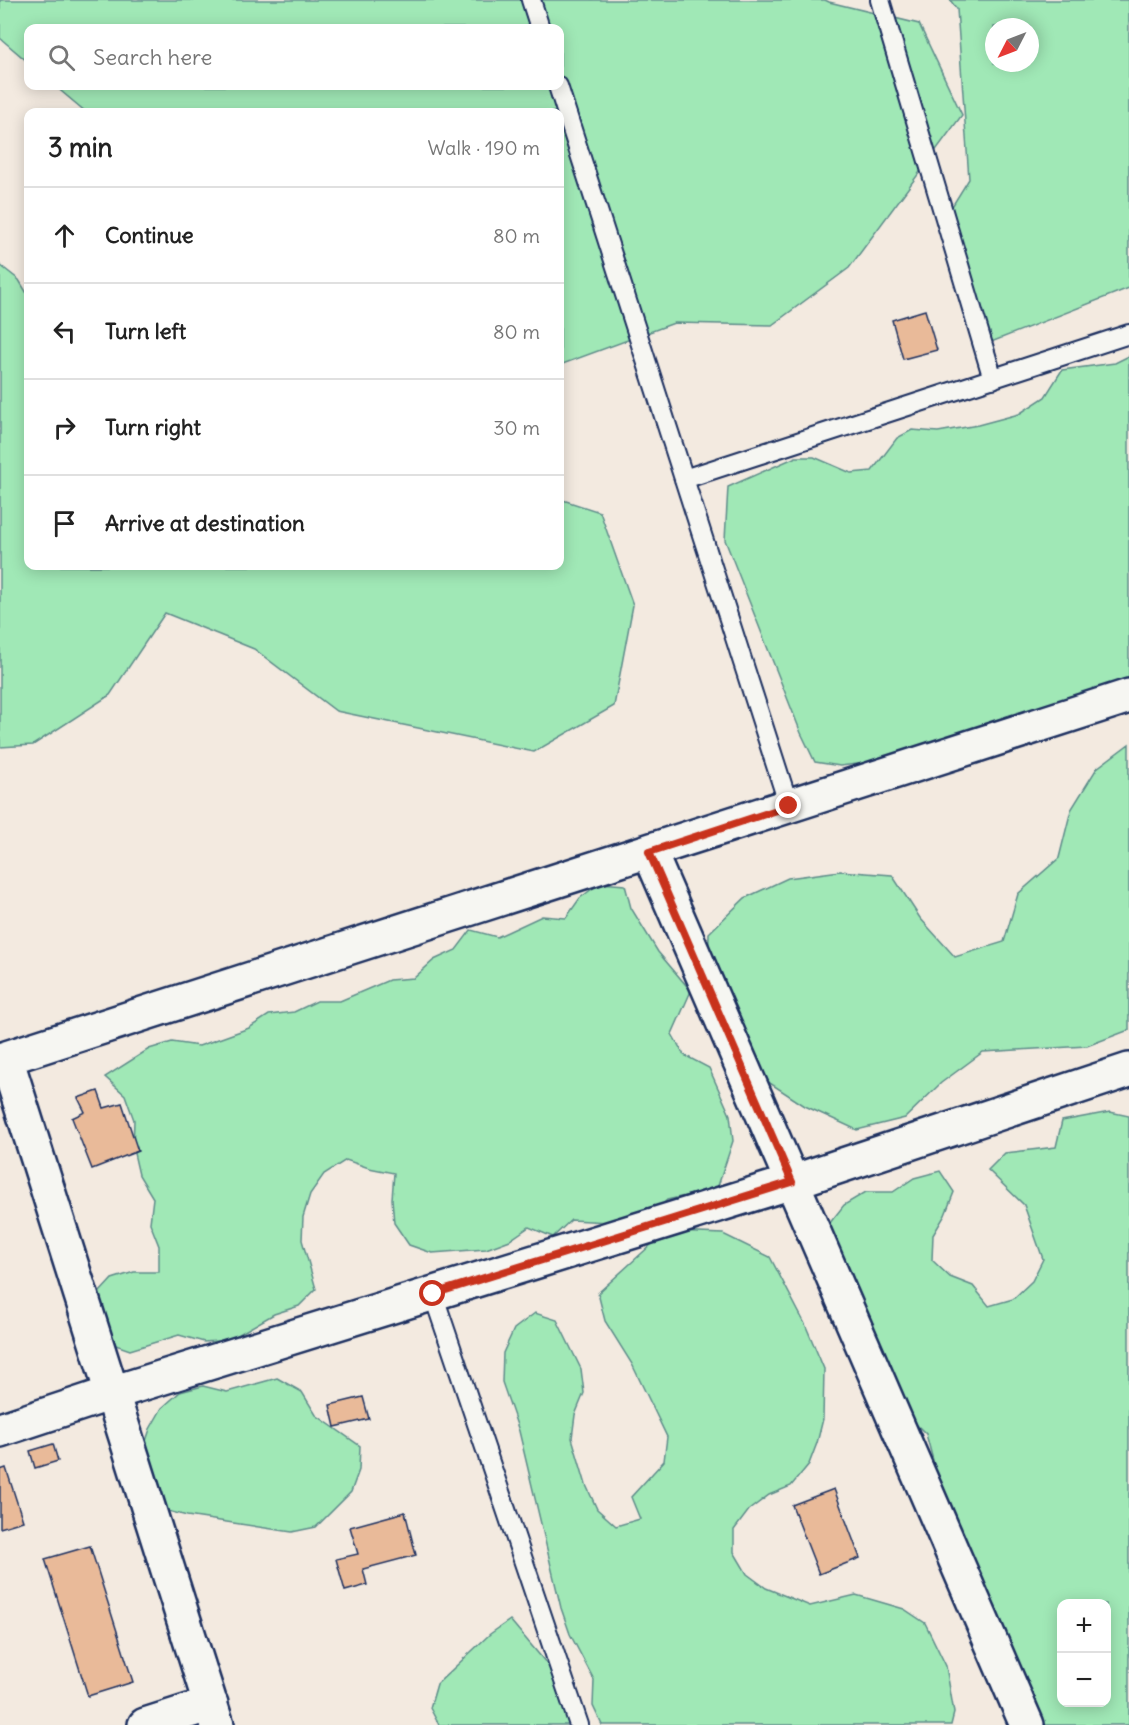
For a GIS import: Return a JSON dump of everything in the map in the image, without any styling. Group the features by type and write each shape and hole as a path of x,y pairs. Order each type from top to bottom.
{"street":[{"path":"145,1725 214,1714 3,1059 1129,696"},
{"path":"649,852 1027,1725"},
{"path":"0,1430 112,1393 792,1182 1129,1070"}],"lane":[{"path":"531,0 539,24"},
{"path":"880,0 993,379"},
{"path":"559,90 789,806"},
{"path":"684,479 1129,334"},
{"path":"433,1294 579,1725"}],"green space":[{"path":"0,0 825,0 919,24 962,115 849,268 772,325 674,323 564,364 564,108 81,108 60,90 564,90 564,24 24,24 24,59 0,38"},
{"path":"950,0 1129,0 1129,288 981,346 941,224 969,179 957,9"},
{"path":"0,265 19,280 24,288 24,570 564,570 564,500 600,512 633,605 614,706 534,752 336,711 254,649 165,613 110,695 33,745 0,747"},
{"path":"1129,356 1129,691 901,759 840,766 815,762 801,733 725,540 728,487 796,457 814,457 851,473 872,471 897,438 912,430 938,432 978,425 1019,414 1045,397 1062,370 1115,363"},
{"path":"1129,744 1129,1030 1087,1046 983,1052 941,1083 905,1118 857,1130 805,1106 759,1076 708,986 709,933 745,898 788,878 840,871 892,875 920,918 955,957 1004,942 1018,894 1059,858 1071,810 1097,768"},
{"path":"600,883 625,885 631,908 658,952 691,991 672,1034 684,1055 709,1068 730,1115 733,1141 717,1189 667,1200 651,1216 628,1223 571,1220 553,1237 529,1227 510,1240 486,1249 432,1253 409,1245 394,1223 392,1199 394,1173 346,1160 324,1174 310,1194 303,1217 302,1240 316,1289 299,1306 274,1314 229,1340 204,1342 179,1335 130,1350 104,1341 96,1318 99,1293 112,1279 134,1272 159,1272 159,1246 150,1223 153,1198 139,1175 133,1149 134,1120 125,1095 105,1077 149,1049 172,1042 199,1046 249,1028 269,1015 294,1012 317,1001 340,1001 389,980 414,978 434,960 456,950 471,930 497,937 542,916 566,918 580,898"},
{"path":"1110,1112 1129,1116 1129,1725 1027,1725 934,1513 933,1460 926,1434 889,1398 875,1377 872,1324 858,1298 838,1276 829,1224 844,1205 866,1192 893,1192 914,1178 940,1171 954,1192 945,1215 933,1235 932,1260 950,1277 973,1286 989,1306 1013,1299 1032,1281 1043,1259 1024,1205 988,1170 1005,1153 1056,1147 1062,1121"},
{"path":"675,1232 723,1234 770,1257 805,1324 824,1369 823,1419 809,1464 791,1486 769,1495 749,1510 734,1530 734,1552 747,1574 766,1588 810,1606 856,1595 904,1609 925,1623 946,1666 954,1713 951,1725 602,1725 593,1706 594,1680 570,1634 561,1608 519,1431 502,1382 503,1353 514,1329 535,1313 557,1320 581,1369 584,1393 575,1415 572,1438 586,1485 597,1509 616,1526 640,1519 631,1497 664,1461 667,1437 632,1364 605,1321 598,1293 653,1243"},
{"path":"277,1378 302,1392 316,1415 360,1446 359,1470 351,1492 316,1527 292,1532 187,1516 160,1509 142,1453 150,1429 162,1408 180,1392 203,1386 227,1392"},
{"path":"510,1620 558,1677 579,1725 439,1725 430,1708 437,1684 490,1634"}],"building":[{"path":"925,310 937,350 903,359 892,320"},
{"path":"98,1091 104,1108 122,1103 138,1151 92,1169 72,1118 85,1112 78,1098"},
{"path":"363,1397 369,1419 335,1427 330,1405"},
{"path":"53,1444 58,1461 35,1468 30,1451"},
{"path":"6,1468 23,1521 0,1528 0,1470"},
{"path":"834,1489 860,1558 819,1574 792,1505"},
{"path":"405,1512 416,1555 363,1569 367,1585 345,1591 336,1559 358,1554 350,1527"},
{"path":"90,1546 133,1682 88,1696 45,1559"}],"route":[{"path":"433,1294 792,1182 649,852 789,806"}]}
